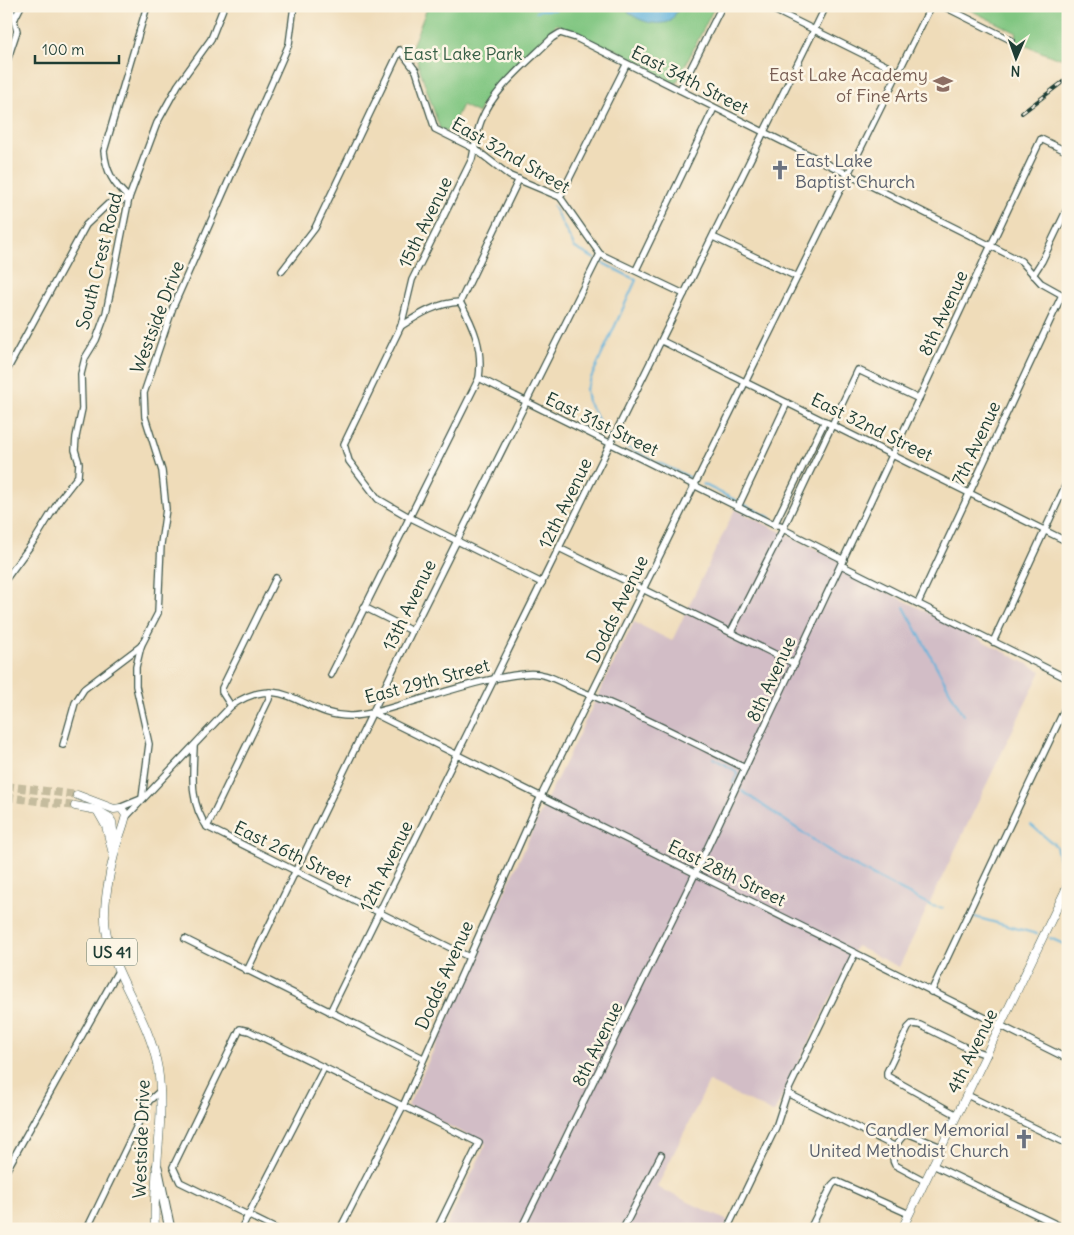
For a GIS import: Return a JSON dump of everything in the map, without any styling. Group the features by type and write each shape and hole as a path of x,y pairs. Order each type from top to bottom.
{"highway":[{"path":"157,1167 170,1229"}],"main road":[{"path":"75,806 97,810 118,824 125,819 125,812 77,795"},
{"path":"111,820 116,808"},
{"path":"97,810 109,832 114,853"},
{"name":"Westside Drive","path":"125,819 114,853 105,911 105,929 118,972 145,1024 156,1062 160,1091 155,1229"},
{"name":"Westside Drive","path":"111,820 114,853"},
{"name":"4th Avenue","path":"902,1229 1068,885"}],"street":[{"path":"6,64 17,31 15,18 10,6"},
{"path":"15,18 21,6"},
{"path":"129,198 117,187 106,167 104,150 147,6"},
{"name":"South Crest Road","path":"6,579 36,538 60,499 78,476 79,464 75,450 82,409 81,374 85,358 96,340 106,313 129,198 156,123 178,85 211,39 224,6"},
{"name":"Westside Drive","path":"142,798 149,744 136,686 136,667 141,646 158,613 161,544 166,509 162,471 145,417 144,393 173,307 289,44 294,6"},
{"path":"680,90 722,6"},
{"path":"766,6 899,72"},
{"name":"12th Avenue","path":"330,1012 826,6"},
{"name":"Dodds Avenue","path":"340,1229 403,1106 541,796 931,6"},
{"path":"943,6 1011,40"},
{"path":"6,17 15,18"},
{"name":"East 34th Street","path":"560,32 576,38 626,65 680,90 764,134 849,174 1021,261 1041,283 1065,297"},
{"name":"15th Avenue","path":"408,517 378,499 349,461 344,444 401,326 412,280 472,159 474,140 482,118 500,92 560,32"},
{"name":"East 32nd Street","path":"282,271 315,228 400,50 416,71 435,129 474,150 510,176 560,197 600,254"},
{"path":"560,197 626,65"},
{"path":"636,270 714,108"},
{"name":"8th Avenue","path":"521,1229 696,874 1041,139 1068,152"},
{"path":"460,302 519,179"},
{"path":"6,372 86,225 108,204 129,198"},
{"path":"1033,275 1042,261 1068,207"},
{"path":"713,237 797,277"},
{"path":"600,254 684,294"},
{"name":"13th Avenue","path":"247,970 412,631 600,254"},
{"name":"7th Avenue","path":"918,603 1065,297"},
{"path":"401,326 424,312 447,303 460,302"},
{"path":"331,676 408,517 479,378 481,361 479,343 473,325 460,302"},
{"name":"East 32nd Street","path":"662,341 1068,542"},
{"path":"731,632 783,529 858,370 919,399"},
{"name":"East 31st Street","path":"479,378 526,404 774,525 780,525 783,529 918,603 1068,679"},
{"path":"738,507 788,402"},
{"path":"774,525 825,421"},
{"path":"993,642 1068,480"},
{"path":"408,517 542,583"},
{"path":"559,548 795,664"},
{"path":"231,706 222,692 222,688 276,578"},
{"path":"364,607 412,631"},
{"path":"63,745 75,703 84,689 141,646"},
{"name":"East 29th Street","path":"125,819 142,798 194,747 231,706 252,694 270,692 283,693 331,713 351,716 372,713 493,679 535,673 548,675 592,694 745,768"},
{"path":"207,827 269,699 270,692"},
{"path":"932,992 1068,702"},
{"name":"East 28th Street","path":"372,713 1068,1059"},
{"name":"East 26th Street","path":"194,747 192,792 200,818 207,827 295,873 470,957"},
{"name":"East 29th Street","path":"116,808 142,798"},
{"path":"185,939 423,1058"},
{"path":"727,1229 776,1127 787,1093 855,953"},
{"path":"6,1171 118,972"},
{"path":"957,1115 887,1076 887,1072 908,1028 912,1024 920,1024 965,1047 986,1055"},
{"path":"276,1229 180,1182 173,1167 240,1029 249,1031 479,1143 437,1229"},
{"path":"241,1229 324,1068"},
{"path":"87,1229 149,1101 160,1091"},
{"path":"787,1093 896,1147"},
{"path":"967,1095 1068,1144"},
{"path":"925,1181 899,1169 892,1161 896,1147 907,1133 942,1148"},
{"path":"622,1229 661,1155"},
{"path":"933,1164 1066,1229"},
{"path":"810,1229 832,1185 836,1181 909,1214"}],"shaded area":[{"path":"735,509 840,561 845,570 1041,671 899,967 856,946 774,1113 709,1082 657,1187 728,1221 724,1229 445,1229 486,1144 408,1106 544,805 634,622 672,641"}],"green space":[{"name":"East Lake Park","path":"428,6 715,6 676,84 647,71 649,66 608,46 605,50 557,24 485,99 478,113 462,105 449,132 440,129 412,46"},
{"path":"962,6 1068,6 1068,59 1054,57 1014,41 1017,33"}],"water":[{"path":"624,6 680,6 671,21 652,23 633,16"}],"waterway":[{"path":"536,12 540,10 555,10 559,6"},
{"path":"553,206 575,248 595,259"},
{"path":"599,261 636,280 586,389 588,402 609,438"},
{"path":"618,443 653,460"},
{"path":"657,462 691,478"},
{"path":"703,484 737,501"},
{"path":"743,504 771,518"},
{"path":"904,607 963,715"},
{"path":"713,758 736,771 737,775 733,783"},
{"path":"742,791 843,860 932,906 943,908"},
{"path":"1031,825 1056,846 1063,876"},
{"path":"975,917 1037,934"},
{"path":"1050,938 1068,946"}],"tunnel":[{"path":"6,786 77,795"},
{"path":"6,797 75,806"}],"railway":[{"path":"1022,113 1068,78"}],"place":[{"name":"East Lake Academy of Fine Arts","path":"943,84"},
{"name":"East Lake Baptist Church","path":"780,170"},
{"name":"Candler Memorial United Methodist Church","path":"1024,1139"}]}
